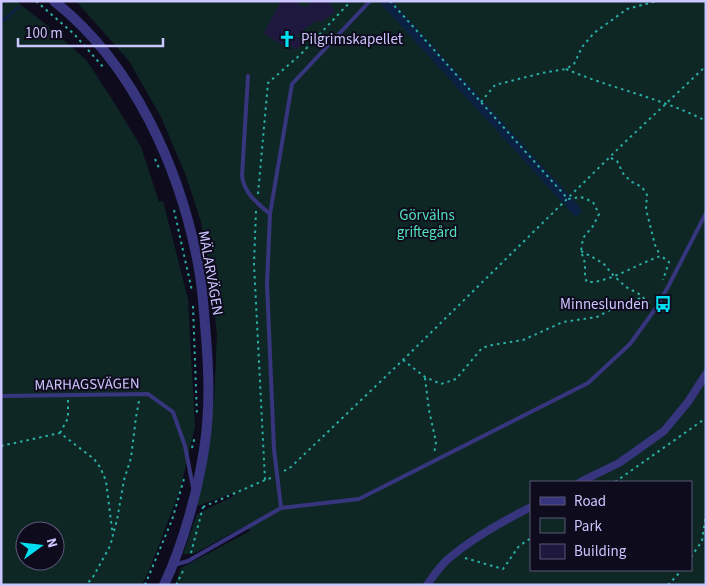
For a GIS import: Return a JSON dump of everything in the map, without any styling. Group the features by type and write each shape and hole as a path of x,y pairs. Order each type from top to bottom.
{"street":[{"name":"MÄLARVÄGEN","path":"54,1 99,46 127,82 149,119 168,163 186,216 199,269 207,356 208,402 205,443 194,494 174,565 164,585"},
{"path":"582,481 619,462 664,431 688,402 706,374"},
{"path":"427,585 446,561 500,523 530,508"}],"lane":[{"path":"280,508 274,449 267,284 270,214 292,84 370,1"},
{"path":"248,76 243,186 257,203 270,214"},
{"path":"174,565 188,561 280,508 359,499 588,382 630,344 656,308 706,213"},
{"name":"MARHAGSVÄGEN","path":"1,396 148,394 173,412 185,446 194,494"}],"path":[{"path":"36,1 74,34 107,71"},
{"path":"390,1 568,199"},
{"path":"481,102 495,85 566,69 574,64 582,47 594,33 626,9 657,1"},
{"path":"277,475 291,467 623,144 706,66"},
{"path":"566,69 665,105 683,109 706,121"},
{"path":"154,156 161,174"},
{"path":"610,158 617,161 624,175 642,187 647,195 646,209 655,245 661,256 669,262 663,281"},
{"path":"568,199 581,197 593,202 599,214 593,226 583,238 581,251 587,282 631,270 648,260 661,256"},
{"path":"173,209 192,295"},
{"path":"581,251 604,263 626,287 656,308"},
{"path":"403,360 425,377 441,384 456,379 482,348 523,340 563,322 597,317 627,301 643,298"},
{"path":"193,304 197,417"},
{"path":"425,377 429,410 436,442 432,461"},
{"path":"86,585 93,577 109,548 114,532 124,480 131,458 140,394"},
{"path":"1,446 60,433 68,418 68,395"},
{"path":"616,481 706,418"},
{"path":"60,433 94,459 100,467 106,481 114,532"},
{"path":"146,585 172,520 189,464 195,436"},
{"path":"189,512 265,480"},
{"path":"176,585 188,561 203,507"},
{"path":"692,556 702,541 706,514"},
{"path":"454,555 503,569 519,546 530,539"},
{"path":"668,585 681,571"}],"green space":[{"path":"1,1 16,1 53,30 87,61 115,104 141,147 159,202 163,201 188,299 195,427 180,490 142,585 1,585"},
{"name":"Görvälns griftegård","path":"76,1 706,1 706,585 175,585 181,568 250,531 247,525 193,554 183,554 197,514 234,496 233,493 192,508 214,401 217,334 209,267 201,222 186,176 161,117 129,61"}],"building":[{"name":"Pilgrimskapellet","path":"281,1 296,1 301,6 307,7 312,1 334,1 330,5 336,11 322,22 315,21 297,36 303,43 296,50 291,46 288,49 264,33"}],"waterway":[{"path":"385,1 565,198"},
{"path":"1,22 19,7"},
{"path":"569,202 576,211"}],"place":[{"name":"Pilgrimskapellet","path":"287,39"},
{"name":"Minneslunden","path":"663,304"}]}
